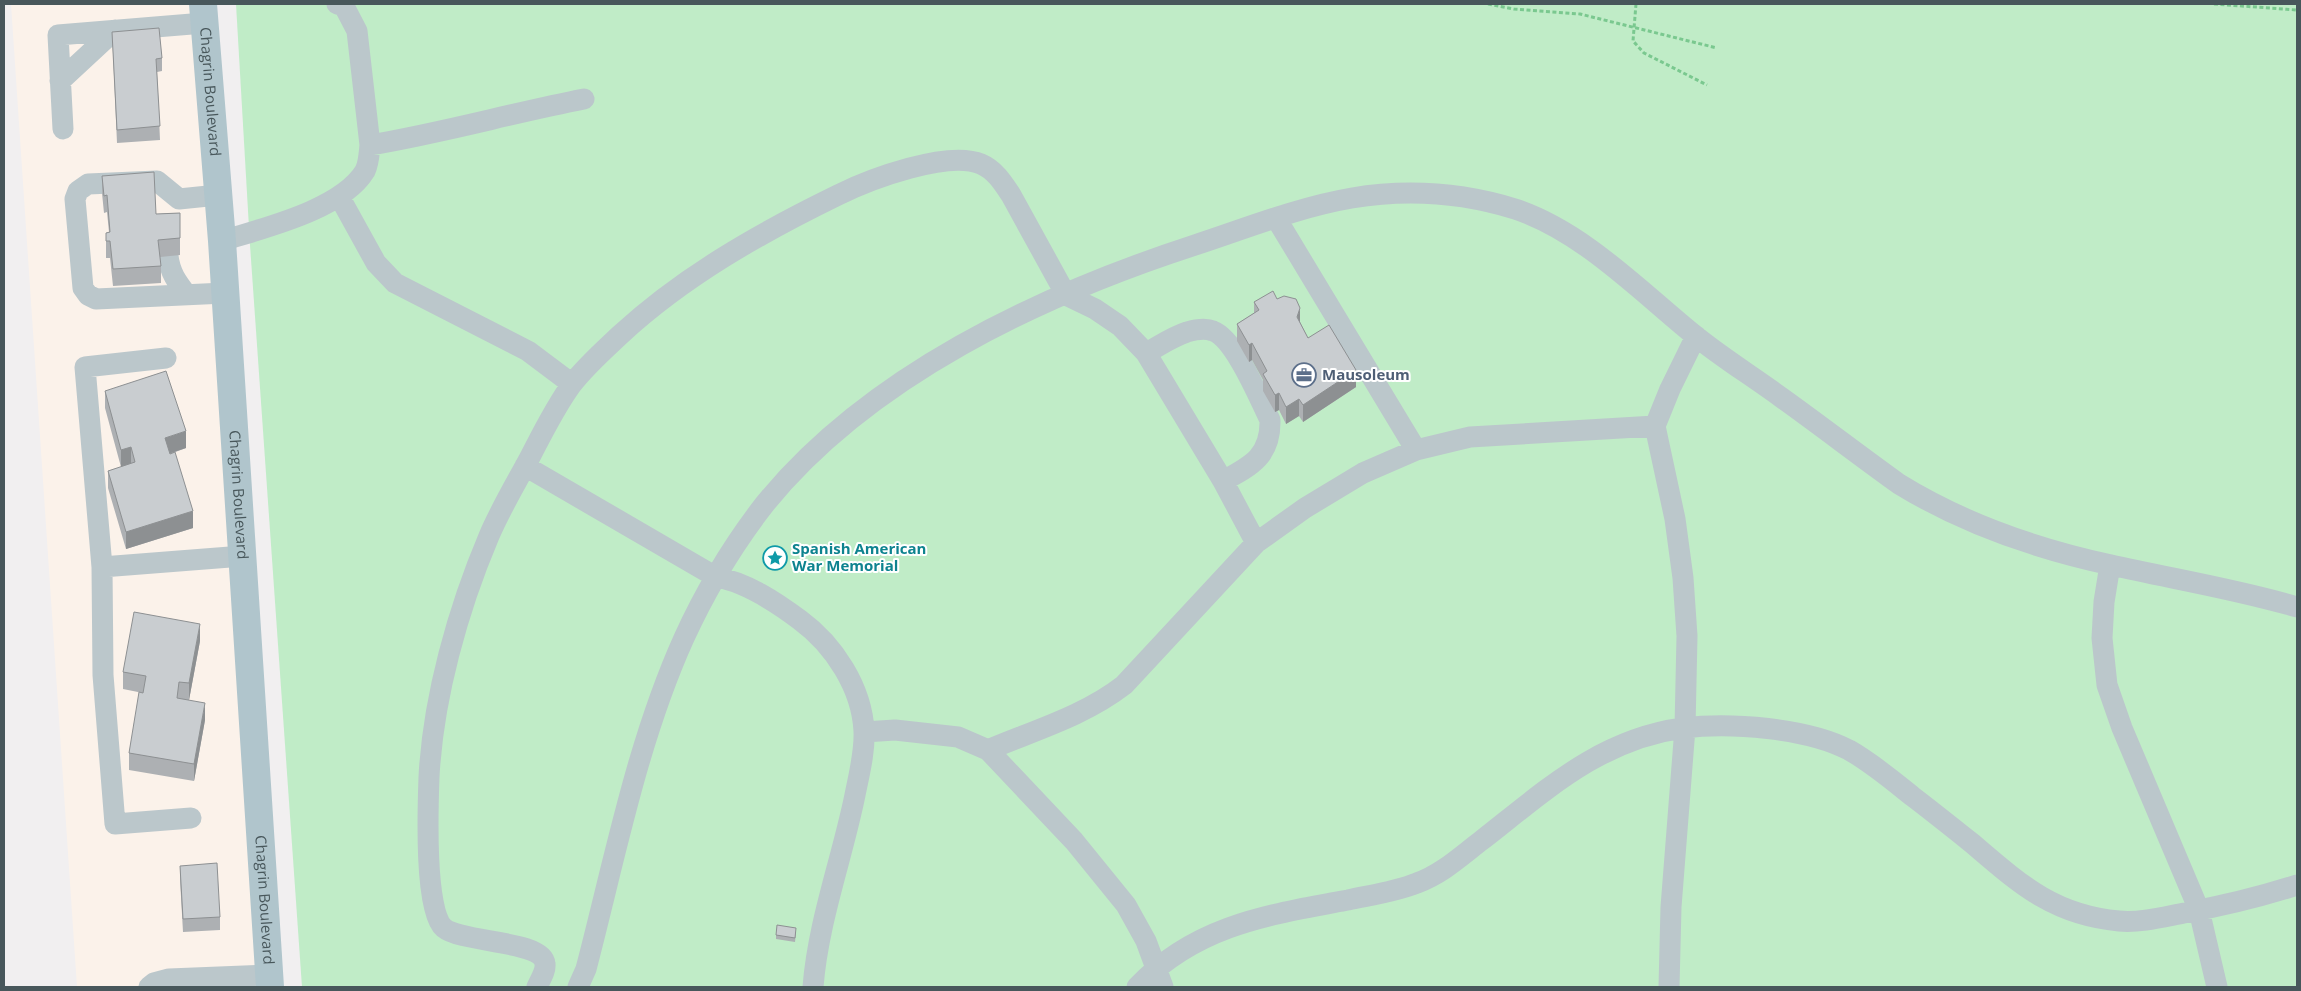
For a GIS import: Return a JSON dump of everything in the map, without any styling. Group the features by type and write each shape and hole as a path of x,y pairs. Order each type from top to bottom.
{"main road":[{"name":"Chagrin Boulevard","path":"204,13 222,241 270,981"}],"lane":[{"path":"222,241 288,221 314,210 354,185 365,170 369,159 370,145 358,30 344,6 337,4"},
{"path":"63,129 58,35 115,30 204,13"},
{"path":"60,81 115,30"},
{"path":"370,145 410,138 511,113 584,99"},
{"path":"537,987 546,967 544,959 540,954 526,948 467,938 448,931 437,921 430,872 428,830 429,776 435,720 445,673 489,536 525,466 572,384 600,353 650,308 738,248 843,192 878,179 948,159 964,159 978,162 992,170 1002,182 1066,295 1095,309 1120,326 1146,353 1223,481 1256,543"},
{"path":"218,195 175,207 157,181 88,184 78,191 75,199 83,288 88,295 96,299 225,293"},
{"path":"578,987 586,969 647,737 684,638 716,577 762,508 779,488 860,412 975,337 1143,262 1276,218 1353,198 1408,194 1455,197 1515,209 1578,242 1620,272 1696,336 1899,484 1933,505 2001,533 2110,565 2297,607"},
{"path":"339,196 376,263 395,283 528,351 572,384"},
{"path":"1276,218 1416,450"},
{"path":"168,256 170,270 174,278 187,294"},
{"path":"1146,353 1177,336 1199,330 1216,332 1232,346 1270,420 1270,431 1269,439 1260,456 1248,467 1223,481"},
{"path":"1669,987 1671,907 1686,728 1687,636 1683,578 1675,519 1655,426 1670,389 1696,336"},
{"path":"166,358 85,366 102,567 103,674 115,824 191,818"},
{"path":"988,750 1054,724 1107,698 1124,685 1256,543 1305,508 1363,473 1416,450 1470,437 1655,426"},
{"path":"525,466 716,577 730,579 743,585 792,614 815,631 847,675 861,712 864,732 859,774 821,932 813,987"},
{"path":"102,567 242,556"},
{"path":"2110,565 2104,602 2102,638 2107,684 2122,728 2199,910 2217,987"},
{"path":"1136,987 1156,967 1180,950 1229,926 1256,918 1393,891 1418,883 1440,872 1524,806 1598,754 1629,742 1686,728 1769,728 1821,738 1849,750 1883,773 1951,826 2026,889 2059,907 2091,917 2122,922 2150,920 2232,904 2297,886"},
{"path":"864,732 895,730 958,736 988,750 1074,840 1126,905 1146,941 1163,987"},
{"path":"149,987 154,983 169,979 270,981"}],"path":[{"path":"1488,4 1514,10 1580,14 1717,48"},
{"path":"1636,4 1633,41 1644,53 1707,85"},
{"path":"2214,4 2297,10"}],"shaded area":[{"path":"11,4 203,4 270,987 77,987"}],"green space":[{"path":"236,4 2297,4 2297,987 302,987 250,245"}],"building":[{"path":"159,28 162,58 156,59 160,126 117,130 112,32"},
{"path":"154,172 156,214 180,213 180,238 158,240 161,266 113,269 110,241 106,241 106,233 110,232 107,195 104,196 102,176"},
{"name":"Mausoleum","path":"1273,291 1277,299 1284,296 1296,299 1300,308 1297,317 1308,338 1329,325 1356,370 1303,405 1299,399 1286,407 1279,393 1275,395 1263,374 1267,371 1252,343 1249,345 1237,324 1259,310 1254,302"},
{"path":"166,371 186,431 165,438 170,454 175,452 193,511 126,532 108,471 135,462 131,447 121,450 105,391"},
{"path":"134,612 200,624 189,683 179,682 177,698 205,703 194,764 129,753 139,692 143,693 146,676 123,672"},
{"path":"217,863 220,917 183,919 180,866"},
{"path":"777,925 796,928 795,938 776,935"}],"place":[{"name":"Mausoleum","path":"1304,375"},
{"name":"Spanish American War Memorial","path":"775,558"}]}
